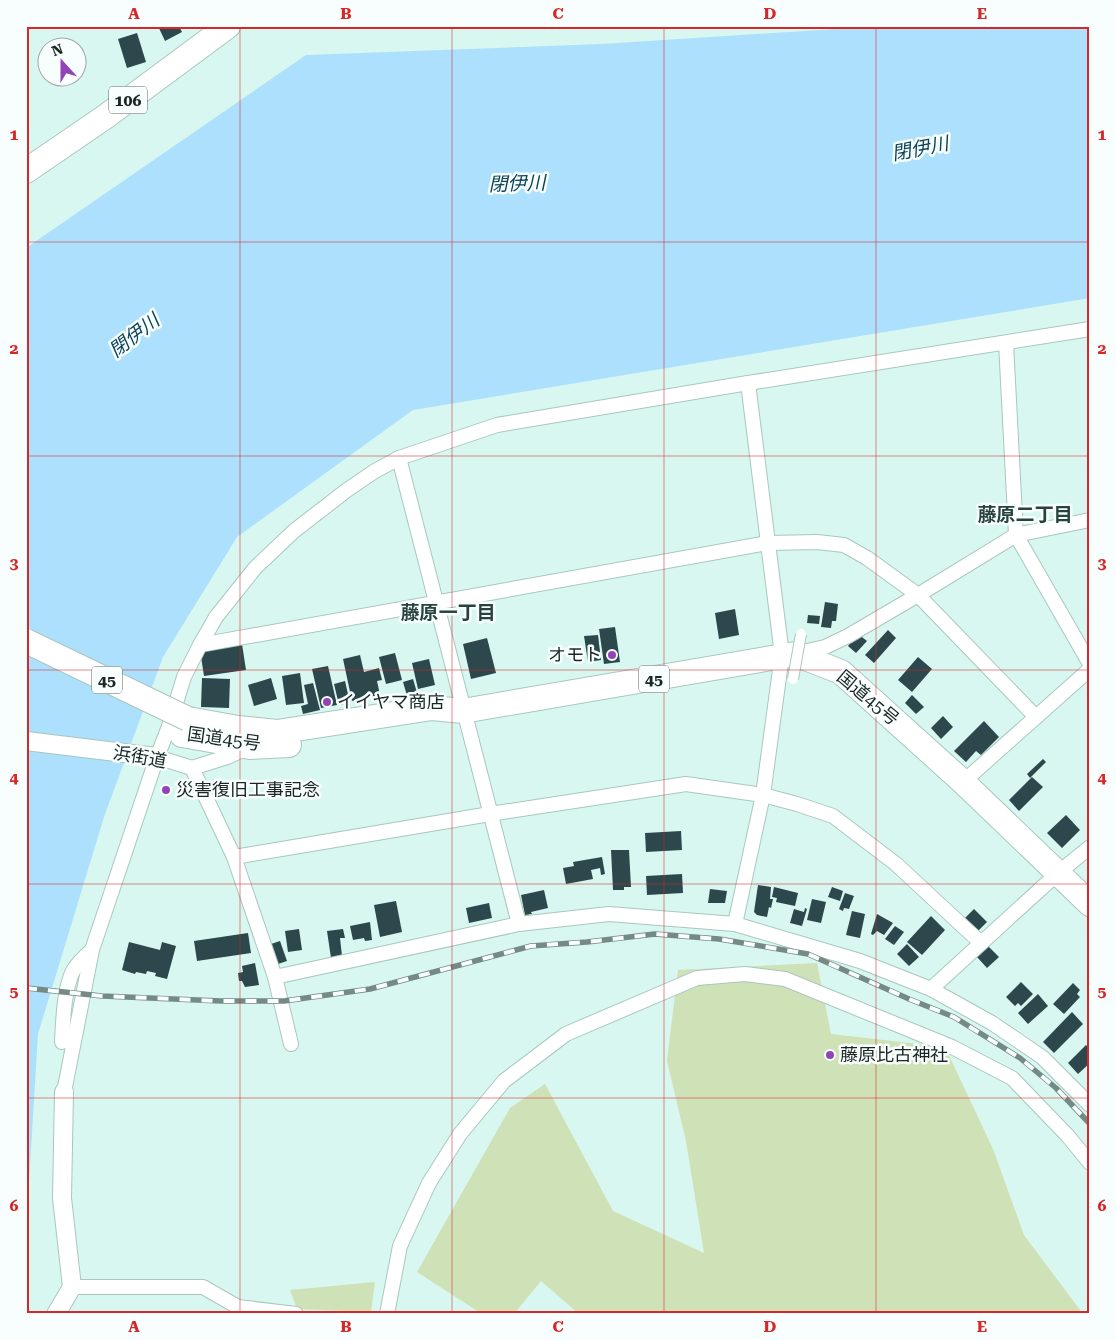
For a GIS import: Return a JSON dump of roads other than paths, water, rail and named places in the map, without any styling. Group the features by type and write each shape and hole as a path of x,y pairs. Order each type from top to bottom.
{"highway":[{"name":"106","path":"26,171 105,117 228,26"},
{"name":"国道45号","path":"26,642 185,727 238,728 277,732 432,708 464,711"},
{"name":"国道45号","path":"26,659 185,727 250,747 290,745 437,723 464,711 680,674 793,648 841,672 963,782 1090,904"}],"street":[{"path":"56,1314 72,1287 62,1198 64,1092 92,950 184,677 216,617 255,568 294,531 375,471 399,458 497,425 748,383 1090,330"},
{"path":"1006,343 1016,535 1090,664"},
{"path":"748,383 768,543 793,648 793,679"},
{"path":"399,458 519,924"},
{"path":"793,648 825,647 918,596 1016,535 1090,520"},
{"path":"200,645 768,543 817,542 844,545 867,558 918,596 1036,717"},
{"path":"735,924 793,648"},
{"path":"963,782 1090,669"},
{"name":"浜街道","path":"26,741 157,757 192,768 227,757 250,747"},
{"path":"192,768 234,857 275,977 291,1044"},
{"path":"234,857 490,814 686,784 763,795 833,816 896,864 981,943"},
{"path":"931,989 1058,873 1090,847"},
{"path":"275,977 519,924 609,914 735,924 860,961 931,989 992,1023 1042,1058 1090,1104"},
{"path":"62,1042 65,1003 73,971 92,950"},
{"path":"387,1314 400,1246 429,1183 460,1134 504,1080 566,1034 697,978 745,974 786,979 952,1047 1012,1078 1067,1135 1090,1163"},
{"path":"72,1287 203,1287 238,1307 296,1314"}],"water":[{"name":"閉伊川","path":"882,26 1090,26 1090,298 413,410 237,537 163,657 104,817 38,1034 26,1231 26,248 306,55 602,44"}],"railway":[{"path":"26,988 102,996 221,1001 284,1001 370,989 531,946 655,934 719,939 808,954 954,1017 1020,1058 1056,1088 1090,1124"}],"place":[{"name":"オモト","path":"612,655"},
{"name":"イイヤマ商店","path":"327,702"},
{"name":"災害復旧工事記念","path":"166,790"},
{"name":"藤原比古神社","path":"830,1055"}],"district":[{"name":"藤原二丁目","path":"1025,514"},
{"name":"藤原一丁目","path":"448,612"}]}
